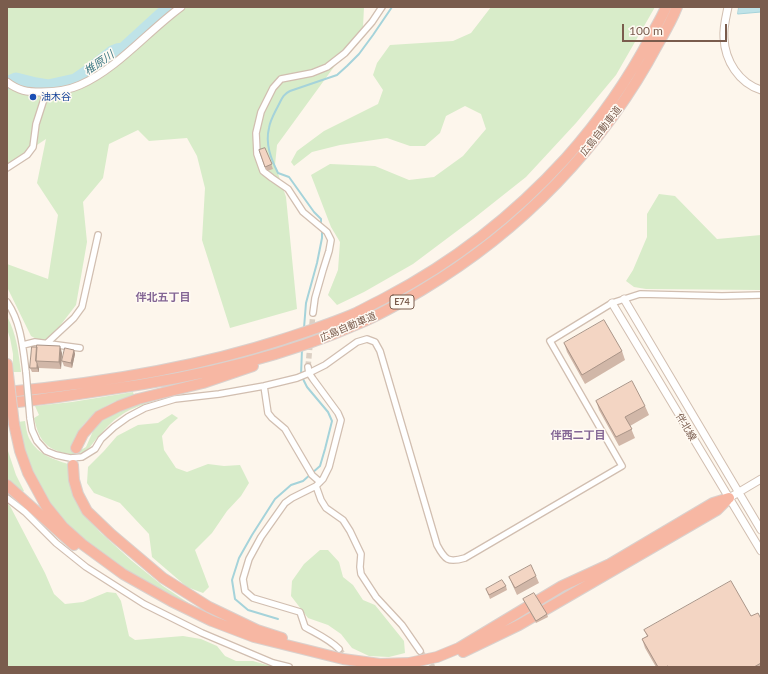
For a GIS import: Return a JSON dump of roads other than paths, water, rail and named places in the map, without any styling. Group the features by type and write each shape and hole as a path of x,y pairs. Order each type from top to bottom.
{"highway":[{"name":"広島自動車道","path":"7,392 68,385 174,368 264,346 314,329 357,312 437,268 475,242 514,210 547,178 583,138 612,100 641,55 666,7"},
{"name":"広島自動車道","path":"7,403 79,394 178,378 221,368 316,341 361,323 403,301 450,273 481,250 520,219 554,187 588,149 618,110 648,63 677,7"},
{"path":"76,448 83,434 99,416 119,406 138,399 203,383 237,372 316,341"},
{"path":"8,369 9,423 14,452 32,494 58,532"},
{"path":"7,388 68,385"},
{"path":"9,423 28,473 46,506 63,526 82,544 123,574 170,601 212,621 254,637 343,659 380,664 409,663 437,657 459,648 562,586 610,564 713,503 729,498"},
{"path":"72,465 78,494 87,510 111,534 163,578 209,607 250,626 343,659"},
{"path":"7,485 58,532 92,560 127,584 167,606 253,644 341,666 353,667"},
{"path":"416,667 438,662 463,652 519,625 717,510 729,498"}],"street":[{"path":"8,83 14,88 28,92 52,92 78,86 94,78 116,63 167,17 181,7"},
{"path":"313,313 315,298 331,240 327,232 303,212 288,189 264,171 257,154 256,133 261,112 273,88 281,79 312,73 327,67 345,54 372,22 382,7"},
{"path":"728,7 724,37 727,56 735,72 747,83 761,90"},
{"path":"7,168 27,155 33,147 36,124 44,99 44,92"},
{"path":"46,344 74,318 82,307 98,235"},
{"path":"7,302 19,327 23,345 32,430 37,441 46,451 56,456 70,458 82,457 95,449 101,439 114,427 128,416 145,408 175,399 219,394 264,386 296,378 326,365 357,342 367,339 375,342 380,351 437,545 442,555 448,560 456,561 465,558 622,466 550,341 612,303 640,294 722,296 761,295"},
{"name":"伴北線","path":"624,299 761,530"},
{"name":"伴北線","path":"612,303 761,551"},
{"path":"23,345 35,342 80,348"},
{"path":"308,367 309,373 338,413 341,420 329,467 323,479 318,484 285,503 261,537 249,560 243,579 245,591 253,598 300,612 305,627 328,639 339,649"},
{"path":"264,386 268,413 285,429 318,484 320,500 326,508 343,520 350,531 361,554 361,574 376,597 402,625 420,651"},
{"path":"729,498 761,479"},
{"path":"7,498 25,512 56,543 86,568 144,604 202,633 273,663 289,667"}],"water":[{"path":"739,7 761,7 761,12 738,14"}],"waterway":[{"name":"椎原川","path":"7,83 16,79 48,86 75,80 112,52 123,49 169,7"},
{"path":"321,225 321,219 314,212 289,177 278,173 268,146 270,123 285,94 337,75 347,66 359,54 392,7"},
{"path":"304,328 306,303 317,263 322,238 322,229"},
{"path":"278,619 248,610 235,599 232,580 239,558 275,499 291,485 303,481 320,466 332,421 328,412 307,387 301,375 302,349"}],"tunnel":[{"path":"308,367 313,313"},
{"path":"339,649 354,667"},
{"path":"420,651 433,667"}],"place":[{"name":"油木谷","path":"33,97"}],"district":[{"name":"伴北五丁目","path":"163,297"},
{"name":"伴西二丁目","path":"578,435"}]}
